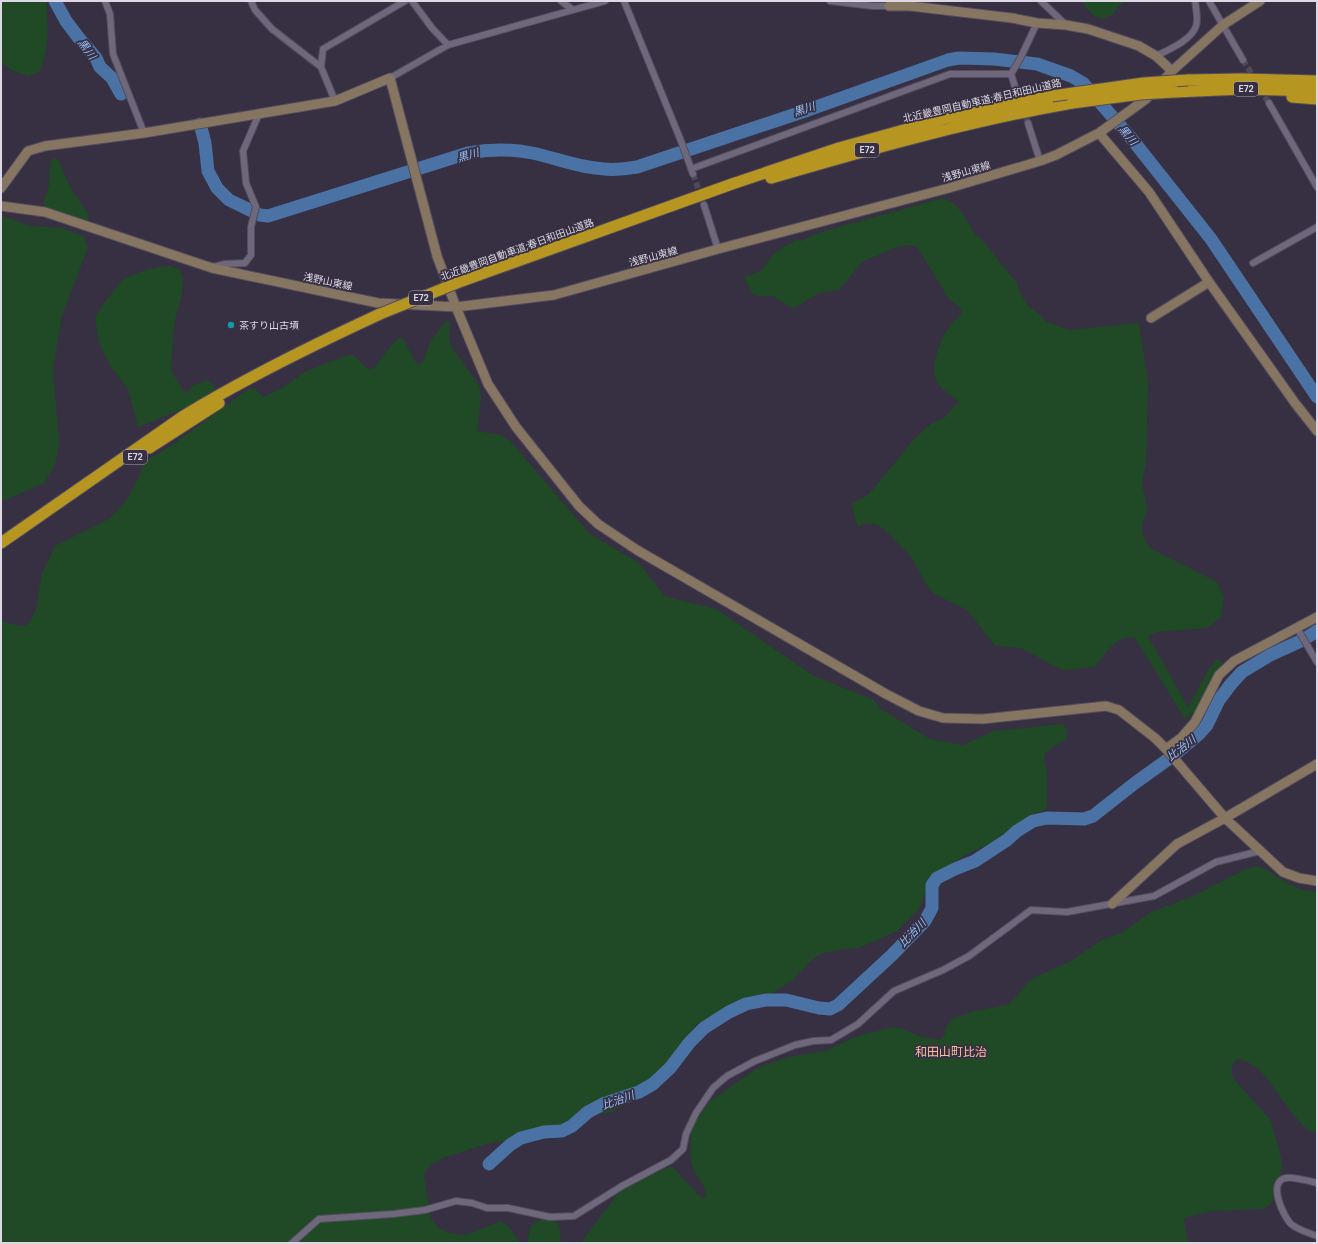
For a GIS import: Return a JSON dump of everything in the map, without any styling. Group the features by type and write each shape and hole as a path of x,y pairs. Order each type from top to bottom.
{"highway":[{"path":"1241,79 1317,77"},
{"name":"北近畿豊岡自動車道;春日和田山道路","path":"665,209 899,142 989,120 1072,103 1141,94 1175,92 1189,86 1241,79 1317,80"},
{"name":"北近畿豊岡自動車道;春日和田山道路","path":"1,542 182,417 211,399 329,338 380,314 462,281 732,184 839,148 947,118 1052,96 1144,83 1241,89 1317,91"},
{"path":"1189,86 1317,99"},
{"name":"北近畿豊岡自動車道;春日和田山道路","path":"1,549 52,512 271,368"}],"street":[{"path":"104,1 110,14 113,54 144,133"},
{"path":"251,1 255,10 272,29 322,67"},
{"path":"335,101 322,67 323,49 405,1"},
{"path":"412,1 432,28 448,45"},
{"path":"561,1 572,9"},
{"path":"1,188 28,151 45,146 144,133 335,101 390,78 448,45 572,9 605,1"},
{"path":"624,1 681,141 692,172 950,74 1011,74"},
{"path":"830,1 873,6 910,6 1088,29 1139,46 1156,56 1172,71"},
{"path":"1041,1 1066,25"},
{"path":"1156,56 1179,44 1189,36 1196,26 1196,1"},
{"path":"1209,1 1243,60"},
{"name":"浅野山東線","path":"1,206 45,212 212,268 378,303 456,307 554,295 718,249 949,188 1040,161 1075,146 1099,133 1127,113 1146,99 1172,71 1223,25 1260,1"},
{"path":"1016,90 1011,74 1020,59 1037,23"},
{"path":"390,78 438,256 456,307 488,384 516,427 579,506 598,524 637,550 892,698 919,711 943,718 983,719 1071,711 1106,706 1119,710 1155,738 1225,818 1283,872 1299,878 1317,881"},
{"path":"1269,103 1317,187"},
{"path":"212,268 225,264 245,263 252,255 251,227 256,207 246,182 243,151 259,114"},
{"path":"1028,123 1040,161"},
{"path":"1099,133 1149,192 1209,282 1317,431"},
{"path":"704,205 718,249"},
{"path":"1253,263 1317,227"},
{"path":"1151,318 1209,282"},
{"path":"1166,749 1181,738 1195,722 1219,675 1234,661 1317,617"},
{"path":"1297,628 1317,662"},
{"path":"1112,904 1177,844 1225,818 1317,764"},
{"path":"292,1243 319,1219 393,1214 425,1210 456,1201 472,1203 487,1208 508,1208 550,1217 574,1216 622,1186 671,1160 683,1148 686,1134 696,1113 713,1088 727,1076 755,1061 795,1045 813,1041 831,1040 858,1024 894,991 943,970 969,956 1031,910 1067,912 1154,896 1216,862 1260,851"},
{"path":"1317,1183 1287,1178 1281,1180 1277,1186 1279,1201 1285,1217 1293,1225 1317,1236"}],"green space":[{"path":"1,1 46,1 48,28 47,46 43,64 39,72 29,76 13,71 1,62"},
{"path":"1082,1 1126,1 1118,7 1112,15 1102,19 1090,12"},
{"path":"53,158 59,160 69,185 87,212 89,221 44,206 49,185 50,163"},
{"path":"943,198 953,203 961,211 975,234 983,241 1017,283 1018,289 1029,307 1047,322 1069,330 1139,323 1148,383 1146,465 1142,482 1147,509 1142,525 1143,536 1150,548 1217,582 1224,597 1221,617 1207,628 1157,632 1148,636 1188,707 1209,669 1217,659 1223,663 1197,710 1185,719 1135,638 1122,639 1117,642 1107,651 1095,667 1062,670 1021,648 995,646 967,610 935,594 928,587 910,555 885,530 876,524 864,524 858,527 851,504 869,494 915,438 933,422 944,418 959,401 940,386 936,380 934,368 937,352 946,332 963,310 949,299 917,247 908,245 897,247 862,262 839,290 819,293 796,307 790,307 773,296 757,296 752,293 744,277 761,271 773,254 796,240 801,241 821,232"},
{"path":"1,215 30,226 63,228 83,236 88,247 62,316 53,369 59,443 55,465 44,483 1,502"},
{"path":"170,266 180,270 183,280 182,295 174,324 171,370 184,392 189,391 193,385 207,381 211,383 216,391 203,401 138,427 128,389 111,367 99,343 95,317 122,280 142,271"},
{"path":"447,320 450,324 449,336 451,346 480,387 481,398 477,431 501,435 510,441 590,534 639,563 664,596 716,609 814,676 874,700 881,709 930,739 963,745 994,731 1063,724 1066,728 1067,739 1052,747 1044,755 1047,770 1047,808 1032,814 989,844 965,855 938,874 927,887 920,908 897,931 859,948 849,948 820,954 811,961 793,980 772,993 757,999 741,1001 696,1025 666,1069 645,1093 630,1102 609,1113 592,1115 573,1127 558,1134 531,1139 493,1142 443,1158 433,1163 426,1170 424,1176 431,1219 439,1228 449,1233 465,1235 501,1221 510,1228 520,1243 1,1243 1,621 20,626 26,625 30,622 37,606 41,576 55,546 109,519 126,501 142,468 149,459 175,443 250,388 255,389 263,397 282,388 306,371 348,355 353,355 368,369 373,369 395,341 400,338 404,340 414,360 418,364 423,362 430,342"},
{"path":"1256,866 1267,870 1296,887 1317,892 1317,1131 1309,1131 1294,1116 1266,1077 1253,1065 1246,1061 1237,1059 1233,1064 1232,1069 1234,1079 1271,1120 1282,1162 1281,1172 1275,1188 1272,1203 1267,1207 1262,1209 1212,1211 1184,1218 1187,1239 1191,1243 580,1243 619,1192 627,1184 672,1166 702,1199 706,1197 705,1189 691,1162 691,1131 709,1102 756,1069 789,1057 828,1050 854,1037 893,1027 904,1029 919,1036 941,1040 944,1036 947,1025 954,1018 975,1011 1008,1005 1030,981 1069,962 1102,940 1123,932 1151,912 1193,896 1246,869"},
{"path":"542,1219 553,1220 556,1222 560,1228 561,1243 527,1243 531,1225"}],"waterway":[{"name":"黒川","path":"55,1 66,21 96,58 100,67 112,78 121,94"},
{"name":"黒川","path":"200,124 205,143 208,171 217,188 229,200 260,215 268,216 468,153 500,150 517,151 541,155 577,165 595,168 625,169 637,167 805,111 948,60 959,58 994,59 1037,64 1071,76 1083,83 1131,138 1211,239 1317,397"},
{"name":"比治川","path":"489,1164 510,1145 521,1138 544,1132 562,1131 572,1126 588,1112 603,1104 639,1092 653,1084 670,1068 690,1042 704,1028 729,1012 746,1004 766,1000 786,1000 819,1008 830,1009 838,1005 892,955 925,921 932,908 932,885 937,878 975,861 1033,821 1047,818 1084,819 1093,816 1174,755 1199,734 1207,725 1219,700 1242,672 1270,655 1303,640 1317,631"}],"tunnel":[{"path":"1243,60 1256,81"},
{"path":"1260,89 1269,103"},
{"path":"1016,90 1028,123"},
{"path":"693,174 704,205"}],"place":[{"name":"茶すり山古墳","path":"231,325"}],"district":[{"name":"和田山町比治","path":"951,1052"}]}
